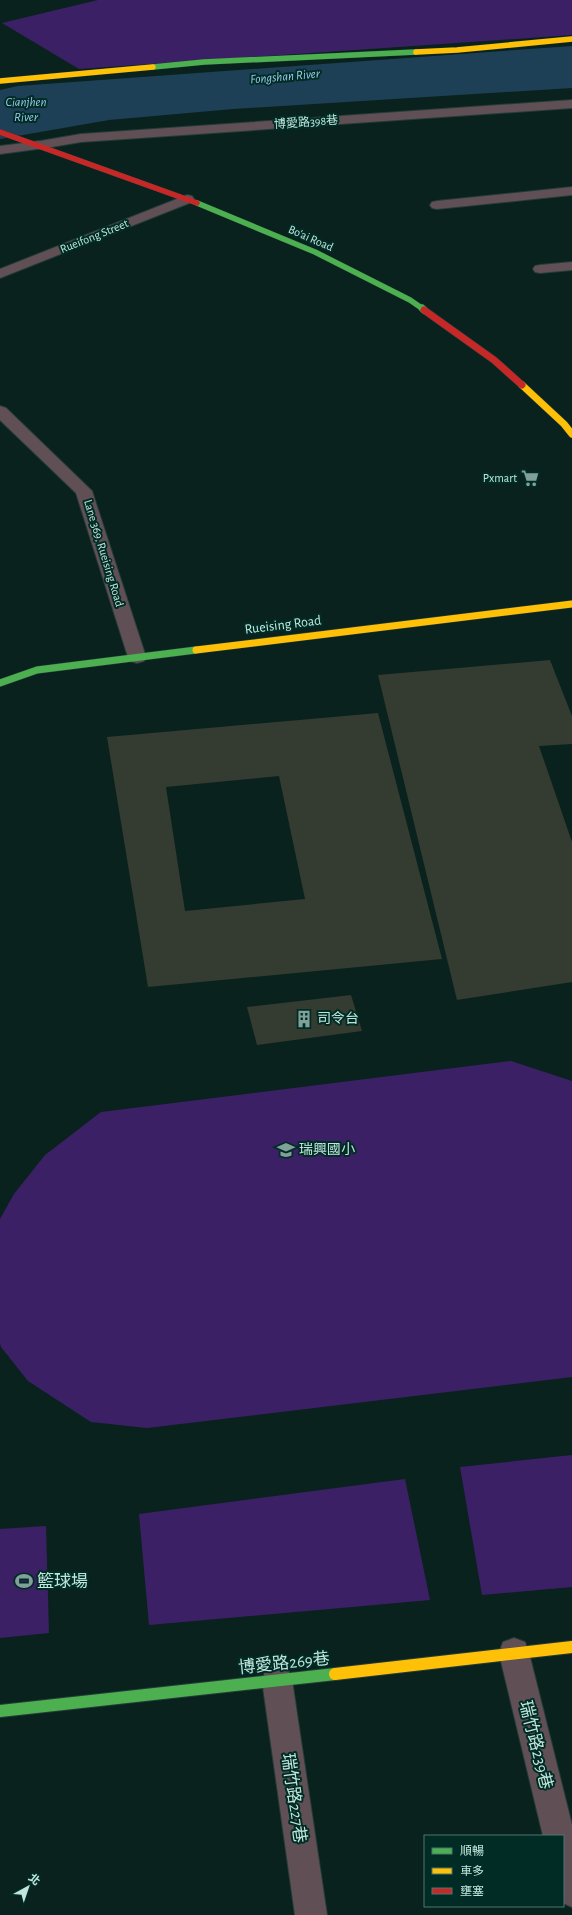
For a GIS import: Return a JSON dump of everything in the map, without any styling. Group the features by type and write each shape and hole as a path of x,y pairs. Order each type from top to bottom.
{"street":[{"path":"0,81 204,62 457,50 572,39"},
{"name":"博愛路398巷","path":"0,150 81,138 572,104"},
{"name":"Bo'ai Road","path":"0,132 40,145 187,199 315,252 410,300 494,360 564,424 572,434"},
{"path":"437,205 572,191"},
{"name":"Rueifong Street","path":"0,274 187,199"},
{"path":"540,269 572,266"},
{"name":"Lane 369, Rueising Road","path":"0,411 84,491 137,657"},
{"name":"Rueising Road","path":"0,683 37,670 572,604"},
{"name":"博愛路269巷","path":"0,1711 572,1647"},
{"name":"瑞竹路239巷","path":"514,1653 559,1835"},
{"name":"瑞竹路227巷","path":"277,1680 311,1915"},
{"path":"564,1858 572,1891"}],"shaded area":[{"path":"98,0 572,0 572,35 79,69 2,23"},
{"path":"511,1061 572,1081 572,1377 147,1428 91,1422 28,1381 1,1347 0,1219 14,1194 45,1155 101,1112"},
{"path":"572,1455 572,1587 482,1595 460,1467"},
{"path":"405,1479 430,1600 149,1625 139,1514"},
{"name":"籃球場","path":"46,1526 49,1633 0,1638 0,1529"}],"water":[{"name":"Cianjhen River","path":"572,46 572,88 233,109 109,120 0,139 0,90 18,86"}],"building":[{"path":"550,660 572,716 572,744 539,746 572,842 572,982 457,1000 378,675"},
{"path":"378,713 442,959 148,987 107,737","holes":["279,776 305,899 185,911 166,787"]},
{"name":"司令台","path":"351,995 362,1031 257,1045 247,1007"}],"traffic: fast":[{"path":"153,67 204,62 416,52"},
{"path":"197,203 315,252 410,300 424,310"},
{"path":"0,683 37,670 196,650"},
{"path":"0,1711 335,1674"}],"traffic: slow":[{"path":"416,52 457,50 572,39"},
{"path":"0,81 153,67"},
{"path":"522,385 564,424 572,434"},
{"path":"196,650 572,604"},
{"path":"335,1674 572,1647"}],"traffic: jam":[{"path":"0,132 197,203"},
{"path":"424,310 494,360 522,385"}],"place":[{"name":"Pxmart","path":"530,478"},
{"name":"司令台","path":"304,1019"},
{"name":"瑞興國小","path":"286,1150"},
{"name":"籃球場","path":"24,1581"}],"water label":[{"name":"Fongshan River","path":"285,77"}]}
